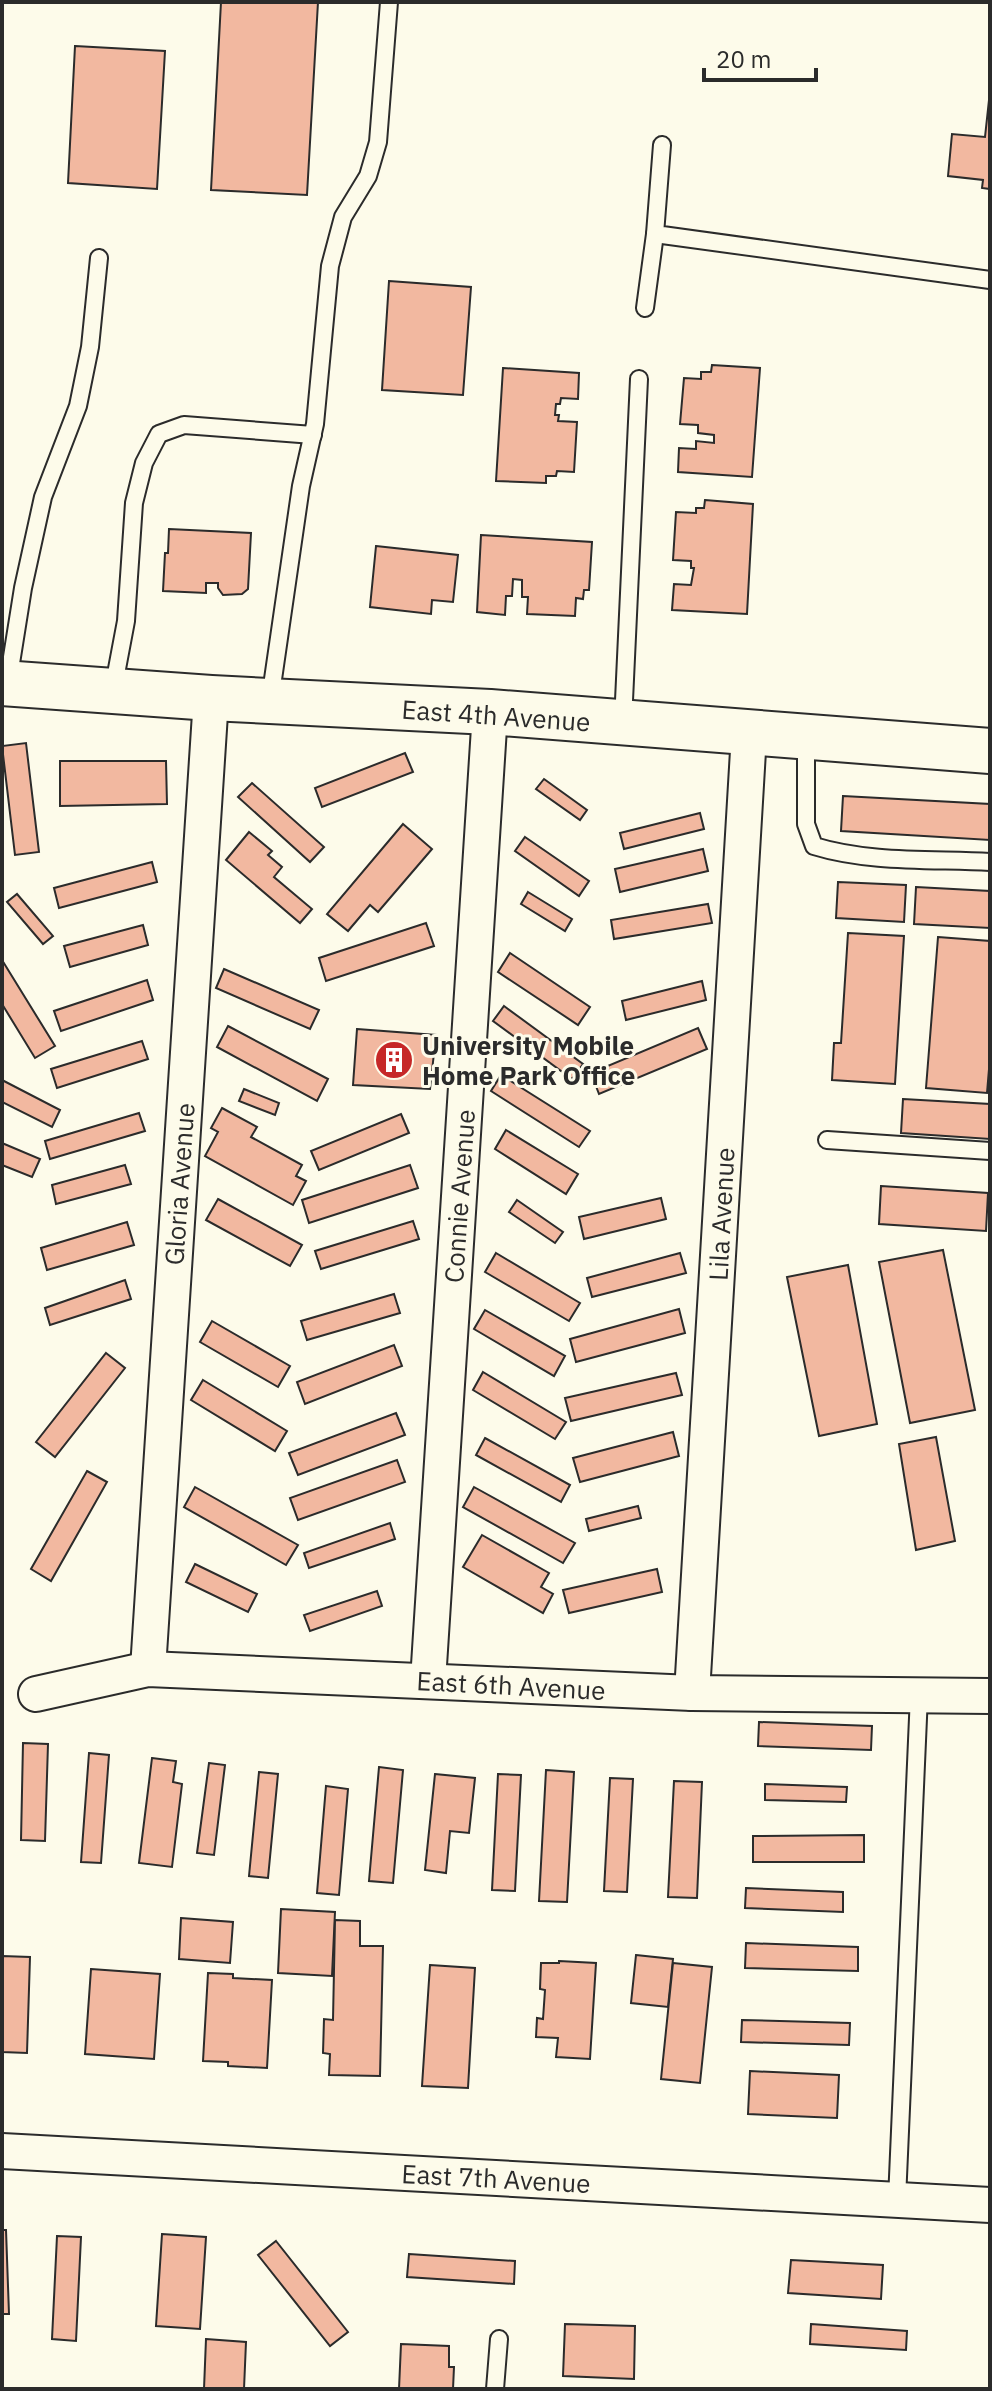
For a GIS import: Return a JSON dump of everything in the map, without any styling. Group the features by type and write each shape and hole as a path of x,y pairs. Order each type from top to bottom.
{"street":[{"name":"East 4th Avenue","path":"5,684 490,712 990,751"},
{"name":"Gloria Avenue","path":"148,1669 211,698"},
{"name":"Connie Avenue","path":"428,1681 490,712"},
{"name":"Lila Avenue","path":"692,1693 749,734"},
{"name":"East 6th Avenue","path":"36,1694 148,1669 692,1693 990,1696"},
{"name":"East 7th Avenue","path":"2,2151 990,2205"}],"lane":[{"path":"270,701 301,486 313,435 330,266 343,217 368,176 378,142 389,2"},
{"path":"645,308 662,145"},
{"path":"655,234 990,280"},
{"path":"5,684 43,497 78,406 90,347 99,258"},
{"path":"623,724 639,379"},
{"path":"113,691 126,621 134,503 144,463 159,434 184,425 313,435"},
{"path":"805,738 806,824 814,846 863,855 990,862"},
{"path":"827,1140 990,1151"},
{"path":"897,2200 919,1695"},
{"path":"495,2389 499,2339"}],"building":[{"path":"221,2 318,2 307,195 211,190"},
{"path":"75,46 165,51 157,189 68,183"},
{"path":"989,100 990,189 982,188 983,180 948,176 952,134 985,137"},
{"path":"389,281 471,287 463,395 382,390"},
{"path":"712,365 760,368 752,477 678,472 679,448 696,449 696,441 714,443 714,435 698,433 698,425 680,424 684,378 701,379 701,372 711,372"},
{"path":"503,368 579,373 578,399 561,398 560,404 556,404 555,415 559,415 558,421 577,422 574,472 557,471 556,476 546,476 546,483 496,481"},
{"path":"705,500 753,504 747,614 672,610 674,584 691,585 694,568 691,568 691,561 673,560 676,512 696,513 696,508 704,508"},
{"path":"169,529 251,533 248,589 242,594 223,595 218,583 206,583 206,593 163,591"},
{"path":"481,535 592,542 589,590 584,590 583,599 576,598 575,616 527,614 528,597 522,597 522,580 513,579 512,596 506,596 505,615 477,612"},
{"path":"376,546 458,555 453,602 432,600 431,614 370,607"},
{"path":"26,743 39,852 15,855 2,746"},
{"path":"405,753 413,772 322,807 315,788"},
{"path":"60,761 166,761 167,804 60,806"},
{"path":"544,779 587,810 580,820 536,789"},
{"path":"252,783 324,847 310,862 238,797"},
{"path":"843,796 990,804 990,840 841,831"},
{"path":"700,813 704,829 624,849 620,833"},
{"path":"403,824 432,849 378,912 370,905 348,931 327,914"},
{"path":"249,832 272,851 268,855 282,867 274,877 312,909 300,923 226,860"},
{"path":"525,837 589,881 579,896 515,851"},
{"path":"703,849 708,871 620,892 615,869"},
{"path":"152,862 157,882 59,908 54,888"},
{"path":"838,882 906,885 904,922 836,918"},
{"path":"916,887 990,891 990,928 914,924"},
{"path":"528,892 572,919 565,931 521,904"},
{"path":"17,894 53,936 43,944 7,902"},
{"path":"708,904 712,923 614,939 611,920"},
{"path":"426,923 434,946 326,981 319,958"},
{"path":"143,925 148,945 70,967 64,946"},
{"path":"848,933 904,936 895,1084 832,1080 834,1043 841,1043"},
{"path":"938,937 990,941 987,1093 926,1088"},
{"path":"510,953 590,1007 578,1025 498,972"},
{"path":"2,960 55,1046 35,1058 2,1004"},
{"path":"224,969 319,1010 310,1029 216,988"},
{"path":"147,980 153,1000 61,1031 54,1011"},
{"path":"702,981 706,1000 626,1020 622,1001"},
{"path":"504,1006 583,1064 572,1079 493,1021"},
{"path":"228,1026 328,1079 317,1101 217,1047"},
{"path":"698,1028 707,1049 599,1094 591,1073"},
{"name":"University Mobile Home Park Office","path":"357,1029 436,1035 430,1089 353,1085"},
{"path":"142,1041 148,1059 57,1088 51,1069"},
{"path":"501,1075 590,1131 579,1147 491,1091"},
{"path":"2,1080 60,1110 52,1127 2,1102"},
{"path":"244,1089 279,1103 275,1115 239,1101"},
{"path":"903,1099 990,1104 990,1139 901,1133"},
{"path":"222,1108 257,1127 251,1137 302,1165 296,1176 306,1181 293,1205 205,1156 218,1132 211,1128"},
{"path":"139,1113 145,1131 50,1159 45,1141"},
{"path":"401,1114 409,1133 319,1170 311,1151"},
{"path":"506,1130 578,1174 566,1194 495,1149"},
{"path":"2,1143 40,1159 32,1177 2,1165"},
{"path":"125,1165 131,1184 56,1204 52,1185"},
{"path":"410,1165 418,1188 309,1223 302,1200"},
{"path":"881,1186 988,1193 986,1231 879,1224"},
{"path":"661,1198 666,1219 584,1239 579,1217"},
{"path":"218,1199 302,1245 290,1266 206,1220"},
{"path":"517,1200 563,1232 555,1243 509,1212"},
{"path":"413,1221 419,1239 321,1269 315,1251"},
{"path":"127,1222 134,1245 47,1270 41,1248"},
{"path":"943,1250 975,1410 910,1423 879,1262"},
{"path":"496,1253 580,1303 569,1321 485,1272"},
{"path":"680,1253 686,1273 592,1297 587,1278"},
{"path":"848,1265 877,1424 819,1436 787,1277"},
{"path":"125,1280 131,1299 50,1325 45,1308"},
{"path":"394,1294 400,1313 307,1340 301,1321"},
{"path":"679,1309 685,1333 576,1362 570,1339"},
{"path":"485,1310 565,1356 554,1376 474,1329"},
{"path":"212,1321 290,1366 278,1387 200,1342"},
{"path":"394,1345 402,1366 305,1404 297,1382"},
{"path":"106,1353 125,1368 55,1457 36,1442"},
{"path":"483,1372 566,1422 555,1439 473,1390"},
{"path":"676,1373 682,1395 571,1421 565,1398"},
{"path":"203,1380 287,1431 275,1451 191,1400"},
{"path":"396,1413 405,1435 298,1475 289,1453"},
{"path":"673,1432 679,1456 580,1482 573,1458"},
{"path":"936,1437 955,1541 916,1550 899,1444"},
{"path":"485,1438 570,1485 561,1502 476,1455"},
{"path":"397,1460 405,1482 298,1520 290,1498"},
{"path":"87,1471 107,1482 51,1581 31,1569"},
{"path":"195,1487 298,1545 286,1565 184,1507"},
{"path":"474,1487 575,1543 563,1563 463,1507"},
{"path":"638,1506 641,1518 589,1531 586,1519"},
{"path":"390,1523 395,1539 309,1568 304,1553"},
{"path":"482,1535 549,1573 541,1587 553,1594 543,1613 463,1567"},
{"path":"195,1564 257,1594 248,1612 186,1582"},
{"path":"657,1569 662,1592 569,1613 563,1590"},
{"path":"377,1591 382,1606 310,1631 304,1615"},
{"path":"759,1722 872,1726 871,1750 758,1746"},
{"path":"23,1743 48,1744 45,1841 21,1840"},
{"path":"89,1753 109,1755 101,1863 81,1862"},
{"path":"152,1758 176,1761 173,1782 182,1784 172,1867 139,1863"},
{"path":"209,1763 225,1765 214,1855 197,1853"},
{"path":"379,1767 403,1770 393,1883 369,1881"},
{"path":"546,1770 574,1772 567,1902 539,1901"},
{"path":"259,1772 278,1774 268,1878 249,1876"},
{"path":"435,1774 475,1778 469,1833 450,1831 446,1873 425,1870"},
{"path":"498,1774 521,1775 515,1891 492,1890"},
{"path":"610,1778 633,1779 627,1892 604,1891"},
{"path":"674,1781 702,1782 697,1898 668,1897"},
{"path":"765,1784 847,1787 846,1802 765,1800"},
{"path":"326,1786 348,1789 339,1895 317,1893"},
{"path":"864,1835 864,1862 753,1862 753,1836"},
{"path":"746,1888 843,1892 843,1912 745,1908"},
{"path":"281,1909 335,1912 332,1976 278,1973"},
{"path":"181,1918 233,1922 230,1963 179,1959"},
{"path":"335,1920 360,1921 360,1946 383,1946 380,2076 329,2075 330,2054 323,2053 324,2019 333,2020"},
{"path":"746,1943 858,1947 858,1971 745,1968"},
{"path":"636,1955 673,1959 668,2007 631,2003"},
{"path":"2,1956 30,1957 27,2053 2,2052"},
{"path":"541,1963 596,1963 590,2059 556,2057 558,2038 536,2037 537,2018 543,2019 545,1990 540,1989"},
{"path":"673,1963 712,1967 700,2083 661,2079"},
{"path":"430,1965 475,1968 468,2088 422,2086"},
{"path":"91,1969 160,1974 154,2059 85,2054"},
{"path":"208,1973 272,1980 267,2068 203,2061"},
{"path":"742,2020 850,2023 849,2045 741,2042"},
{"path":"750,2071 839,2075 837,2118 748,2114"},
{"path":"2,2230 6,2230 9,2314 2,2314"},
{"path":"162,2234 206,2237 200,2329 156,2326"},
{"path":"57,2236 81,2237 76,2341 52,2339"},
{"path":"276,2241 348,2332 330,2346 258,2255"},
{"path":"409,2254 515,2261 514,2284 407,2277"},
{"path":"791,2260 883,2265 881,2299 788,2293"},
{"path":"565,2324 635,2326 634,2379 563,2376"},
{"path":"811,2324 907,2331 906,2350 810,2344"},
{"path":"206,2339 246,2342 244,2389 204,2389"},
{"path":"401,2344 449,2346 449,2367 454,2367 453,2389 399,2389"}],"place":[{"name":"University Mobile Home Park Office","path":"394,1060"}]}
